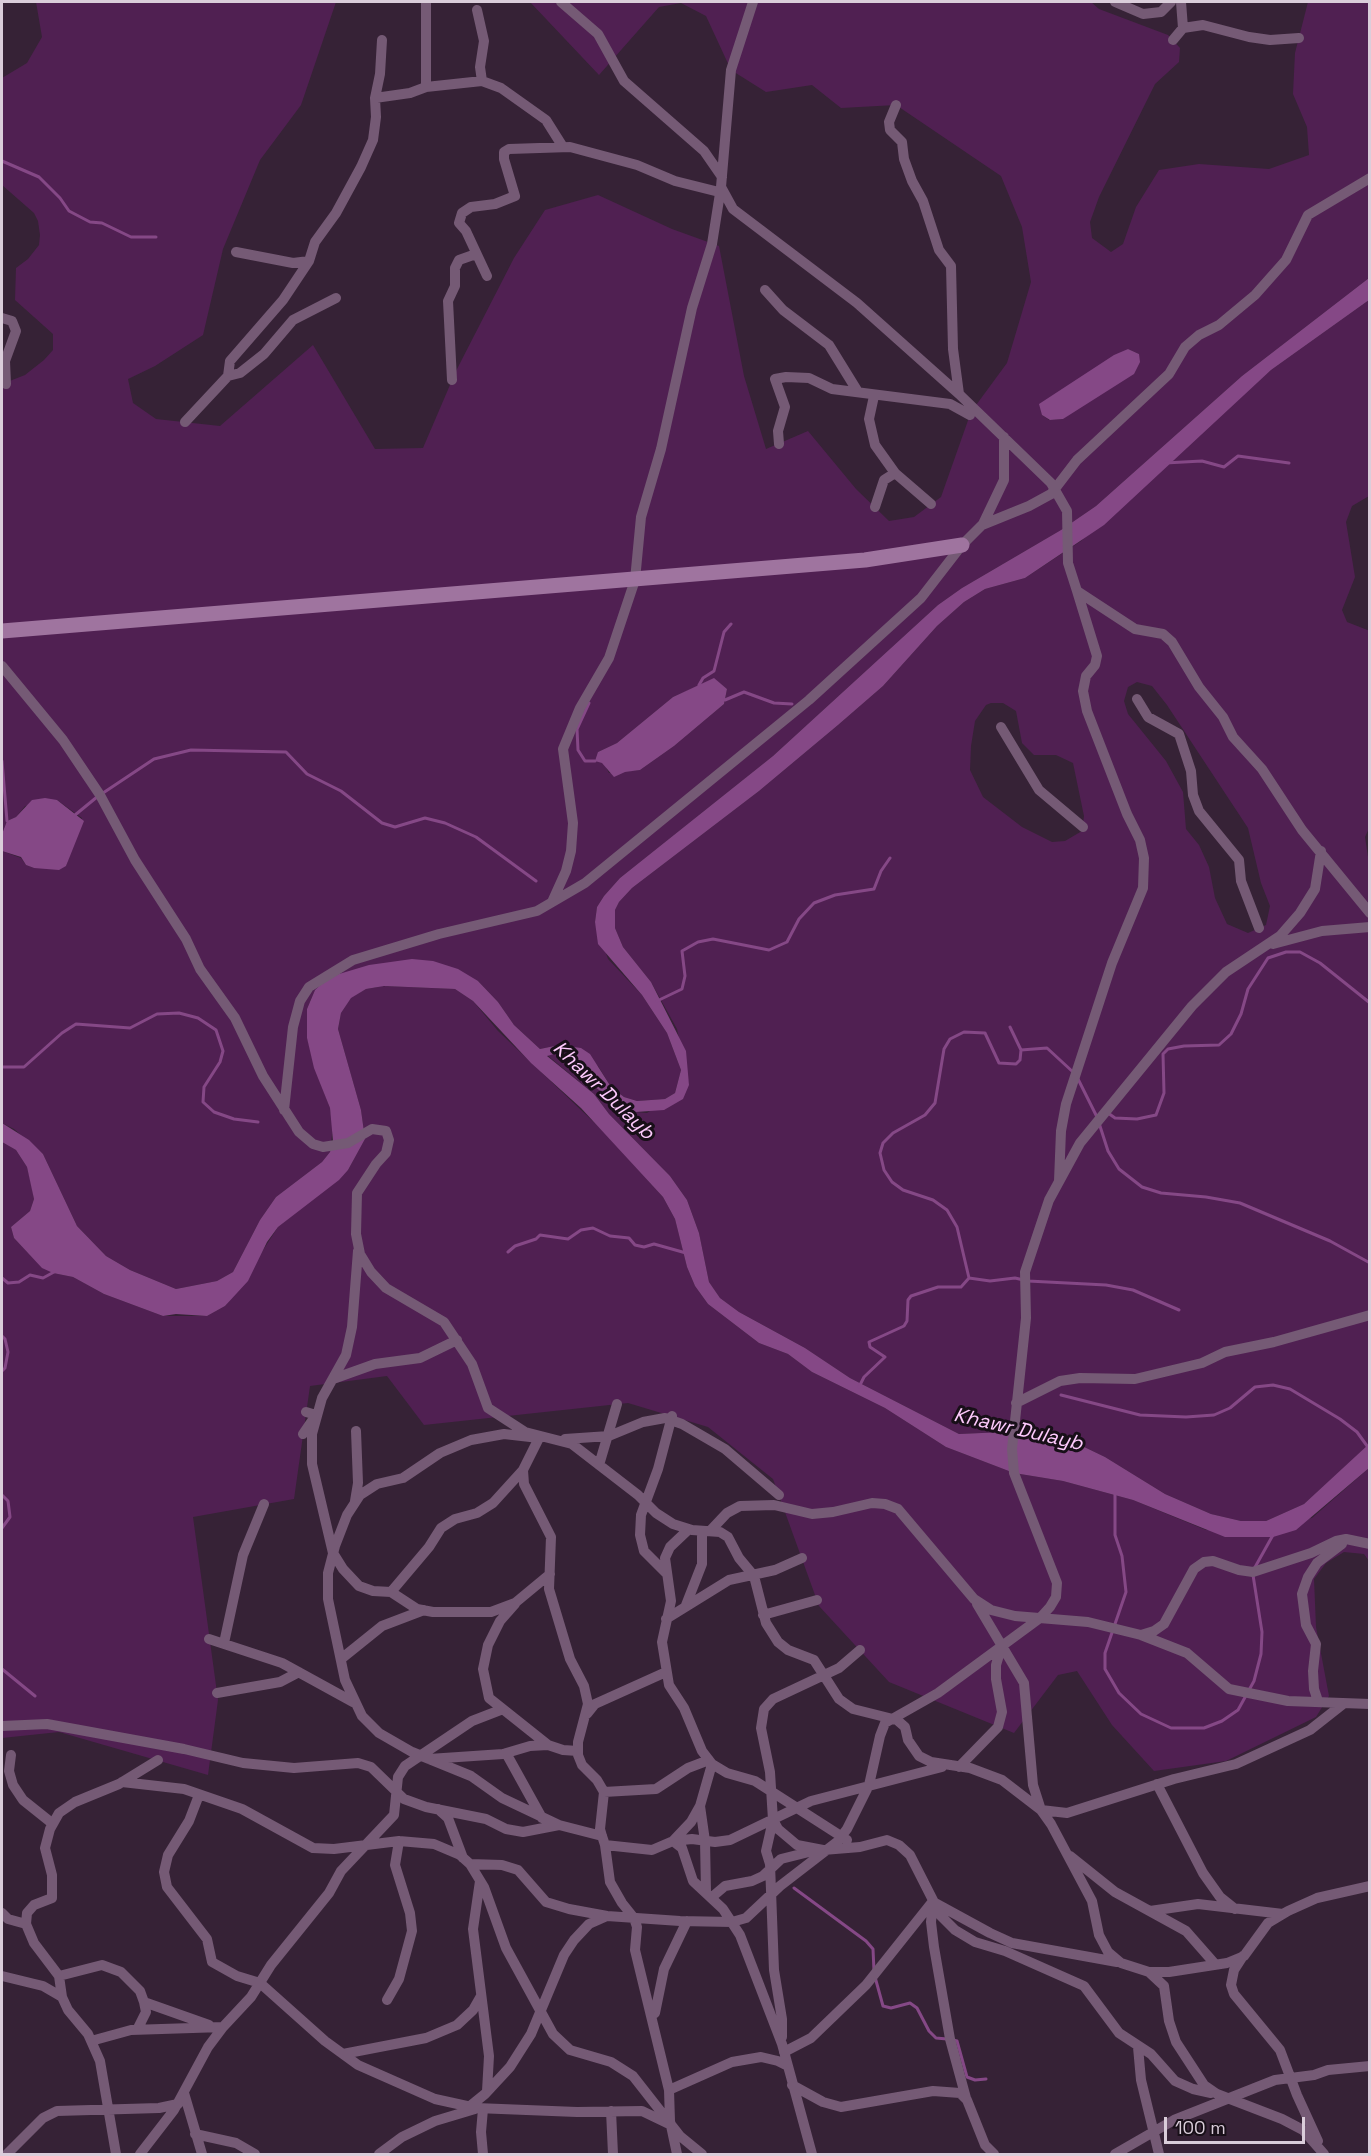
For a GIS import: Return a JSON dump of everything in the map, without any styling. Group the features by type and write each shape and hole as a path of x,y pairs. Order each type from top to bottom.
{"main road":[{"path":"2,631 865,560 963,545"}],"street":[{"path":"426,2 426,87"},
{"path":"561,2 598,34 624,81 704,151 733,209 857,303 959,394 1055,488 1067,512 1068,564 1097,656 1095,665 1086,676 1083,691 1087,711 1123,804 1140,840 1144,858 1143,888 1112,963 1066,1104 1061,1131 1059,1182"},
{"path":"551,904 566,871 571,850 573,823 564,768 566,736 609,658 635,580 641,517 661,449 692,308 712,244 720,185 730,70 753,2"},
{"path":"1115,2 1143,14 1161,12 1171,2"},
{"path":"1180,2 1183,28"},
{"path":"477,10 484,41 480,67 482,81"},
{"path":"1173,40 1183,28 1203,25 1270,40 1299,38"},
{"path":"228,376 230,360 283,300 309,261 315,242 336,213 373,140 382,40"},
{"path":"375,98 410,93 426,87 482,81 501,88 546,120 563,147"},
{"path":"896,105 889,122 890,130 902,142 904,159 923,201 939,250 951,266 953,349 959,394"},
{"path":"487,276 466,231 459,223 462,213 471,207 495,204 514,196 504,152 509,149 563,147 637,165 675,181 720,185"},
{"path":"982,525 1029,506 1051,494 1077,460 1169,374 1185,347 1199,335 1220,325 1255,295 1286,260 1308,215 1370,178"},
{"path":"236,252 293,263 309,261"},
{"path":"452,380 448,301 454,286 455,268 459,260 476,254"},
{"path":"765,290 783,310 829,345 858,392"},
{"path":"185,422 228,376 240,373 264,354 293,320 336,298"},
{"path":"2,318 12,321 16,331 5,361 6,384"},
{"path":"779,444 778,431 785,407 775,379 799,376 832,389 950,404 970,415"},
{"path":"874,396 869,419 875,445 895,473 931,504"},
{"path":"284,1110 293,1027 300,1001 309,987 353,960 439,934 514,918 551,904 585,882 809,700 921,598 982,525 1004,480 1004,437"},
{"path":"875,507 884,480 895,473"},
{"path":"1077,591 1135,629 1163,634 1172,642 1233,737 1262,769 1302,830 1370,913"},
{"path":"2,666 63,740 100,795 135,861 186,939 200,969 235,1018 263,1077 299,1132 313,1144 323,1147 348,1143 372,1129 386,1131 389,1140 386,1153 376,1164 357,1194 355,1213 359,1248 352,1327 346,1355 311,1414 303,1434"},
{"path":"1137,699 1148,717 1179,735 1191,771 1193,795 1199,811 1239,860 1241,881 1259,928"},
{"path":"1001,727 1039,790 1083,827"},
{"path":"122,1782 184,1789 242,1809 313,1848 334,1849 399,1841 434,1844 467,1861 502,1865 518,1870 546,1902 569,1910 607,1916 687,1921 732,1922 747,1918 770,1895 842,1836 869,1785 885,1723 938,1693 1040,1618 1056,1597 1057,1583 1014,1473 1012,1449 1026,1318 1025,1272 1049,1200 1080,1143 1161,1042 1226,972 1280,936 1300,913 1315,889 1321,851"},
{"path":"1261,948 1322,931 1370,927"},
{"path":"359,1248 371,1272 386,1288 444,1322 472,1365 488,1408 508,1423 539,1438"},
{"path":"1016,1403 1060,1381 1080,1378 1135,1379 1202,1363 1225,1352 1274,1342 1370,1315"},
{"path":"333,1379 375,1364 420,1358 457,1340"},
{"path":"599,1465 617,1404"},
{"path":"311,1414 312,1464 333,1552 343,1569 359,1586 373,1591 391,1592 424,1610"},
{"path":"556,1440 609,1436 655,1419 672,1418 725,1449 779,1495"},
{"path":"666,1573 644,1551 640,1535 644,1501 658,1469 672,1418"},
{"path":"354,1505 358,1483 356,1431"},
{"path":"1003,1645 996,1665 996,1680 1002,1712 998,1726 953,1767 869,1785 811,1801 730,1840 692,1839 674,1842 652,1850 604,1840 542,1818 502,1798 471,1776 422,1757 379,1733 362,1716 353,1702 327,1599 328,1573 333,1552 354,1505 360,1495 377,1484 403,1478 440,1453 471,1440 504,1434 572,1444 656,1513 673,1524 689,1529 720,1532 728,1537 738,1558 753,1576 763,1615 778,1642 788,1650 814,1660 839,1699 853,1709 892,1718 905,1727 908,1740 919,1756 931,1762 953,1767 1002,1780 1041,1810 1051,1824 1092,1901 1108,1952 1121,1963"},
{"path":"391,1592 429,1547 441,1528 455,1519 477,1513 493,1503 523,1470 539,1438"},
{"path":"523,1470 524,1484 551,1537 549,1588 570,1659 584,1686 588,1704 578,1750 582,1765 597,1780 604,1792 600,1829 604,1840 610,1882 634,1918 637,1927 635,1950 654,2019 669,2090 670,2125 678,2154"},
{"path":"685,1605 702,1564 706,1531 740,1506 774,1505 812,1514 833,1512 872,1503 885,1504 898,1509 911,1521 974,1599 1024,1683 1033,1785 1041,1810"},
{"path":"224,1643 243,1555 264,1504"},
{"path":"689,1529 670,1547 665,1558 671,1601 662,1642 669,1685 684,1708 702,1751 710,1762 727,1773 755,1781 860,1847"},
{"path":"1141,1635 1154,1631 1164,1624 1194,1569 1204,1563 1213,1561 1253,1572 1311,1553 1336,1541 1351,1539 1370,1544"},
{"path":"1318,1701 1312,1671 1316,1644 1305,1618 1302,1594 1308,1577 1317,1563 1334,1548 1351,1539"},
{"path":"666,1619 685,1605 729,1580 753,1576 802,1558"},
{"path":"550,1574 515,1603 500,1622 488,1645 483,1669 489,1698 548,1745 563,1750 578,1750"},
{"path":"974,1599 991,1610 1040,1618 1088,1622 1141,1635 1187,1653 1229,1689 1288,1701 1370,1704"},
{"path":"763,1615 817,1600"},
{"path":"341,1659 382,1626 424,1610 491,1611 515,1603"},
{"path":"210,1638 282,1663 353,1702"},
{"path":"783,2048 782,2019 774,1970 770,1870 766,1851 772,1820 771,1793 762,1728 764,1709 773,1699 839,1668 860,1650"},
{"path":"217,1693 280,1682 299,1672"},
{"path":"585,1716 595,1704 666,1672"},
{"path":"1041,1810 1067,1813 1157,1784 1212,1771 1272,1749 1310,1730 1333,1710 1344,1704"},
{"path":"140,2154 178,2104 208,2047 251,1997 329,1893 341,1871 394,1815 398,1777 472,1721 503,1709"},
{"path":"3,1726 47,1724 184,1749 243,1763 294,1768 358,1763 371,1767 404,1798 437,1809 486,1819 506,1829 523,1832 559,1825"},
{"path":"422,1757 506,1753 530,1746 548,1745"},
{"path":"506,1753 542,1818"},
{"path":"11,1755 9,1771 13,1785 23,1800 53,1824"},
{"path":"116,2154 100,2061 91,2041 68,2010 62,1997 59,1976 34,1943 26,1924 27,1914 34,1905 52,1898 54,1888 45,1848 59,1813 75,1802 122,1782 158,1761"},
{"path":"604,1792 656,1789 688,1768 710,1762"},
{"path":"674,1842 691,1822 700,1806 710,1762"},
{"path":"1157,1784 1203,1873 1220,1897 1235,1909"},
{"path":"199,1795 189,1821 168,1855 164,1872 167,1887 207,1939 212,1962 237,1976 260,1983 295,2016 343,2054 392,2082 435,2099 476,2108 577,2112 642,2111 670,2125"},
{"path":"700,1806 709,1894"},
{"path":"437,1809 448,1818 467,1861 480,1880 506,1948 553,2034 570,2050 611,2062 633,2076 670,2125 702,2154"},
{"path":"772,1820 778,1829 797,1845 826,1850"},
{"path":"709,1894 725,1887 752,1881 770,1870 781,1858 800,1853 860,1847 887,1840 899,1845 910,1855 941,1916 954,1930 975,1942 1005,1951 1084,1986 1119,2033 1151,2054 1175,2081 1193,2089 1217,2094 1282,2119 1303,2130 1325,2154"},
{"path":"387,2000 399,1979 412,1931 410,1912 395,1865 399,1841"},
{"path":"674,1842 682,1848 693,1881 709,1894 740,1935 783,2048 813,2154"},
{"path":"1065,1852 1115,1892 1185,1931 1215,1964"},
{"path":"480,1880 473,1929 489,2056 487,2092"},
{"path":"1325,2154 1289,2078 1280,2050 1234,1994 1232,1985 1234,1970 1268,1923 1317,1898 1370,1886"},
{"path":"933,1901 990,1933 1012,1942 1121,1963 1149,1972 1169,1972 1244,1956"},
{"path":"783,2048 811,2038 866,1985 933,1901"},
{"path":"933,1901 931,1922 934,1947 950,2039 967,2100 985,2145 994,2154"},
{"path":"1150,1911 1198,1904 1283,1914"},
{"path":"2,1913 8,1919 26,1924"},
{"path":"379,2154 402,2137 435,2121 476,2108 510,2067 531,2034 564,1955 574,1940 589,1924 607,1916"},
{"path":"654,2019 664,1969 687,1921"},
{"path":"59,1976 102,1965 121,1972 140,1991 144,2002 146,2012 137,2030"},
{"path":"1149,1972 1164,1986 1169,2021 1176,2042 1204,2085 1217,2094"},
{"path":"2,1976 43,1986 62,1997"},
{"path":"343,2054 426,2038 457,2025 473,2010 481,1996"},
{"path":"144,2002 201,2024 223,2027"},
{"path":"91,2041 137,2030 223,2027"},
{"path":"1138,2047 1141,2080 1159,2154"},
{"path":"669,2090 732,2062 761,2057 788,2066"},
{"path":"1115,2154 1152,2132 1275,2080 1314,2075 1329,2070 1370,2066"},
{"path":"792,2085 823,2103 841,2107 933,2091 960,2093 967,2100"},
{"path":"184,2093 202,2154"},
{"path":"7,2154 43,2118 57,2111 159,2108 178,2104"},
{"path":"476,2108 483,2154"},
{"path":"611,2111 613,2154"},
{"path":"195,2134 236,2143 255,2154"}],"shaded area":[{"path":"36,2 336,2 301,105 260,160 223,249 203,335 155,366 128,379 133,403 156,419 220,426 313,345 375,449 423,448 456,371 514,258 545,210 598,195 672,229 719,246 744,376 766,449 808,431 856,489 889,521 914,517 941,497 971,412 1007,363 1031,282 1022,227 1001,176 896,105 841,108 812,85 766,92 731,70 706,16 681,3 659,7 599,75 530,2 1091,2 1099,9 1168,35 1180,48 1179,62 1155,84 1099,197 1090,222 1092,238 1111,252 1123,244 1136,207 1159,170 1199,164 1269,169 1309,155 1307,127 1293,94 1295,53 1308,2 1369,2 1369,278 1242,376 1096,506 938,605 773,756 620,878 604,896 597,907 595,922 608,959 642,995 667,1033 681,1070 675,1093 665,1099 637,1101 624,1097 611,1087 598,1066 559,1045 540,1049 514,1025 498,1002 478,981 315,990 307,1009 307,1037 315,1068 330,1108 333,1126 330,1152 322,1162 276,1197 260,1220 233,1272 217,1281 176,1289 130,1270 106,1256 77,1226 43,1154 14,1129 2,1123 2,851 21,858 26,865 34,868 66,866 82,818 57,800 25,806 16,817 7,821 2,834 2,384 25,375 44,360 53,350 53,334 15,300 16,268 28,259 39,245 40,235 34,213 2,185 2,78 27,63 42,37","holes":["1128,349 1139,354 1063,419 1049,420 1042,415 1049,398","714,679 727,689 724,704 674,746 640,770 609,773 598,752 617,743 673,697"]},
{"path":"1369,300 1369,496 1352,506 1346,522 1355,577 1342,610 1347,622 1370,631 1370,826 1365,837 1370,870 1370,1444 1304,1504 1266,1521 1241,1521 1211,1514 1165,1494 1105,1457 1078,1444 1004,1432 959,1434 850,1378 805,1348 739,1312 720,1298 709,1282 699,1233 687,1200 670,1176 609,1114 594,1094 547,1055 566,1051 574,1055 595,1087 619,1105 636,1112 647,1113 689,1085 677,1029 651,982 623,947 615,928 615,910 619,902 632,888 759,791 883,686 937,626 964,602 985,589 1025,578 1081,541 1271,370","holes":["1137,682 1152,686 1167,705 1248,828 1261,883 1270,906 1266,925 1248,933 1227,924 1215,898 1209,867 1199,845 1186,829 1183,792 1166,761 1128,714 1124,701 1128,687","1003,703 1016,711 1022,743 1034,755 1056,755 1073,763 1084,816 1082,831 1065,841 1052,842 1022,827 983,797 970,770 971,746 975,721 986,705"]},
{"path":"384,986 455,989 473,1001 498,1031 602,1130 663,1197 675,1219 687,1267 695,1286 708,1304 759,1343 788,1354 812,1372 885,1408 946,1447 1014,1473 1063,1481 1133,1500 1206,1530 1312,1518 1369,1468 1369,1561 1364,1554 1344,1552 1326,1563 1314,1579 1316,1627 1329,1696 1316,1717 1226,1761 1154,1771 1112,1725 1077,1671 1058,1675 1014,1733 889,1682 819,1606 773,1479 708,1427 628,1403 424,1425 387,1376 310,1386 294,1499 193,1517 218,1700 208,1775 59,1732 2,1738 2,1142 16,1150 27,1167 34,1199 30,1211 11,1227 14,1238 31,1256 53,1273 73,1277 104,1294 163,1316 207,1316 225,1306 234,1295 278,1227 348,1170 365,1139 361,1110 338,1029 341,1013 351,997 366,989"}],"water":[{"name":"Khawr Dulayb","path":"1369,278 1369,300 1271,370 1104,525 1025,578 985,589 964,602 937,626 883,686 759,791 632,888 619,902 615,910 615,928 623,947 651,982 686,1051 689,1085 683,1099 664,1110 636,1112 619,1105 595,1087 574,1055 565,1051 547,1056 594,1094 609,1114 670,1176 687,1200 699,1233 709,1282 720,1298 739,1312 805,1348 850,1378 959,1434 1004,1432 1078,1444 1105,1457 1165,1494 1211,1514 1241,1521 1266,1521 1304,1504 1369,1444 1369,1468 1296,1530 1273,1537 1225,1537 1133,1500 1063,1481 1014,1473 946,1447 885,1408 812,1372 788,1354 759,1343 708,1304 695,1286 687,1267 675,1219 663,1197 581,1108 531,1063 473,1001 455,989 384,986 366,989 351,998 341,1013 338,1029 361,1110 365,1139 348,1170 339,1180 278,1227 267,1242 248,1281 225,1306 207,1316 176,1314 163,1316 104,1294 73,1277 42,1268 14,1238 11,1227 30,1211 34,1199 27,1167 16,1150 2,1142 2,1123 29,1140 43,1154 77,1226 106,1256 130,1270 176,1289 217,1281 233,1272 260,1220 276,1197 322,1162 330,1152 333,1141 330,1108 314,1068 307,1038 307,1009 315,990 329,977 369,965 412,959 433,961 458,969 478,981 498,1002 514,1025 540,1049 559,1045 581,1048 590,1054 611,1087 624,1097 637,1101 665,1099 675,1093 681,1070 667,1033 642,995 598,944 595,922 597,907 604,896 620,878 773,756 938,605 1096,506 1242,376"},
{"path":"1128,349 1139,354 1140,362 1134,374 1063,419 1050,420 1042,415 1039,404 1114,355"},
{"path":"714,678 727,689 724,704 674,746 640,770 625,772 614,777 602,763 595,761 598,752 617,743 673,697"},
{"path":"45,798 57,800 84,821 66,866 59,870 34,868 26,865 21,857 2,851 2,834 7,821 16,817 32,800"}],"waterway":[{"path":"2,161 39,177 60,198 69,211 90,222 102,223 131,237 156,237"},
{"path":"1165,463 1202,461 1224,467 1238,456 1289,463"},
{"path":"699,685 703,678 714,671 724,632 731,624"},
{"path":"725,700 744,692 774,703 792,704"},
{"path":"589,703 577,729 578,750 585,761 595,761"},
{"path":"103,793 154,759 191,750 286,752 307,774 341,791 382,823 395,827 425,818 445,823 476,837 536,881"},
{"path":"2,761 7,821"},
{"path":"75,815 97,797"},
{"path":"657,1001 682,989 685,976 682,951 698,942 713,939 769,950 787,942 799,919 814,903 835,895 874,889 881,871 890,858"},
{"path":"1108,1113 1115,1118 1137,1119 1156,1115 1164,1093 1163,1054 1168,1049 1184,1046 1219,1045 1231,1034 1241,1014 1248,989 1268,958 1286,952 1300,952 1320,963 1370,1003"},
{"path":"2,1067 24,1067 62,1033 76,1024 130,1028 157,1014 179,1013 198,1018 216,1030 223,1051 220,1062 204,1087 203,1102 214,1112 234,1119 258,1122"},
{"path":"859,1387 864,1377 885,1357 870,1347 869,1342 904,1326 907,1321 908,1300 911,1296 938,1287 961,1287 969,1278 957,1227 947,1210 933,1200 903,1190 892,1182 884,1170 880,1153 883,1143 893,1133 925,1115 935,1103 944,1049 950,1039 964,1032 985,1033 999,1063 1016,1064 1020,1060 1021,1050 1010,1027"},
{"path":"1021,1050 1047,1048 1073,1072"},
{"path":"1077,1077 1097,1117"},
{"path":"1099,1123 1108,1151 1119,1169 1142,1187 1161,1193 1240,1203 1330,1241 1370,1263"},
{"path":"508,1252 515,1246 536,1239 540,1235 568,1239 581,1230 593,1228 610,1236 629,1238 635,1245 644,1247 654,1244 686,1253"},
{"path":"2,1278 8,1283 19,1282 30,1275 43,1278 54,1272"},
{"path":"969,1278 990,1281 1015,1278 1028,1281 1106,1285 1133,1290 1179,1310"},
{"path":"2,1336 8,1352 5,1368 2,1371"},
{"path":"1061,1395 1140,1415 1186,1417 1214,1415 1230,1408 1255,1387 1273,1385 1290,1389 1340,1419 1357,1432 1370,1450"},
{"path":"1115,1492 1115,1535 1122,1556 1126,1592 1105,1653 1105,1669 1119,1693 1141,1714 1171,1728 1204,1728 1222,1721 1238,1710 1254,1681 1261,1654 1262,1632 1253,1575"},
{"path":"2,1495 8,1501 10,1517 2,1528"},
{"path":"1254,1569 1273,1535"},
{"path":"2,1669 35,1696"},
{"path":"794,1888 866,1941 873,1949 874,1971"},
{"path":"875,1977 883,2006 891,2008 910,2003 917,2008 929,2031 936,2038 947,2039"},
{"path":"953,2040 957,2041 967,2077 975,2080 986,2079"}]}
